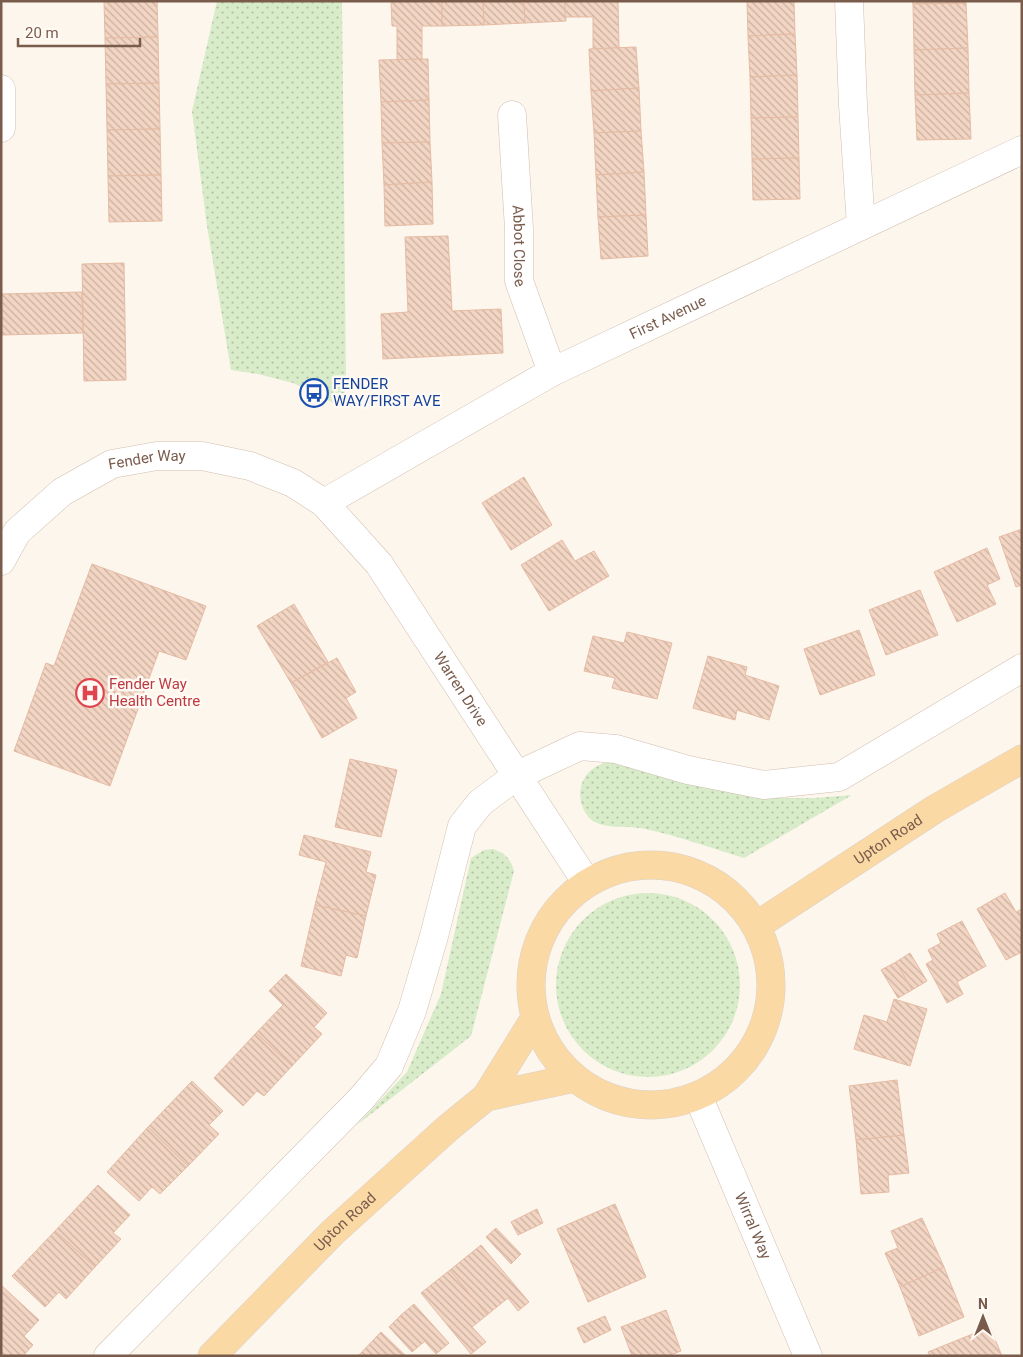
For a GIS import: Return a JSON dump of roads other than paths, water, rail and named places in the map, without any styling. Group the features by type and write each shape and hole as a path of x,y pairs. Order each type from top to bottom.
{"main road":[{"name":"Upton Road","path":"756,926 935,809 1022,759"},
{"path":"662,865 699,875 732,895 756,926 770,964 770,1004 768,1012 757,1042 732,1074 698,1096 666,1104 633,1104 602,1095 574,1078 550,1051 535,1018 530,980 538,942 558,908 587,883 623,868 662,865"},
{"name":"Upton Road","path":"212,1356 332,1233 448,1128 486,1097 535,1018"},
{"name":"Upton Road","path":"486,1097 574,1078"}],"street":[{"path":"849,1 852,105 862,226"},
{"path":"1,89 2,128"},
{"name":"Abbot Close","path":"512,115 519,229 519,281 552,372"},
{"name":"First Avenue","path":"324,503 552,372 1022,150"},
{"name":"Fender Way","path":"1,561 17,532 62,492 112,464 157,456 202,456 250,466 293,483 324,503"},
{"name":"Warren Drive","path":"324,503 379,564 587,883"},
{"path":"108,1356 361,1100 389,1066 412,1011 434,936 462,826 480,803 516,776 580,746 616,748 688,770 764,785 839,776 1022,668"},
{"name":"Wirral Way","path":"698,1096 808,1356"}],"place":[{"name":"FENDER WAY/FIRST AVE","path":"314,393"},
{"name":"Fender Way Health Centre","path":"90,693"}]}
